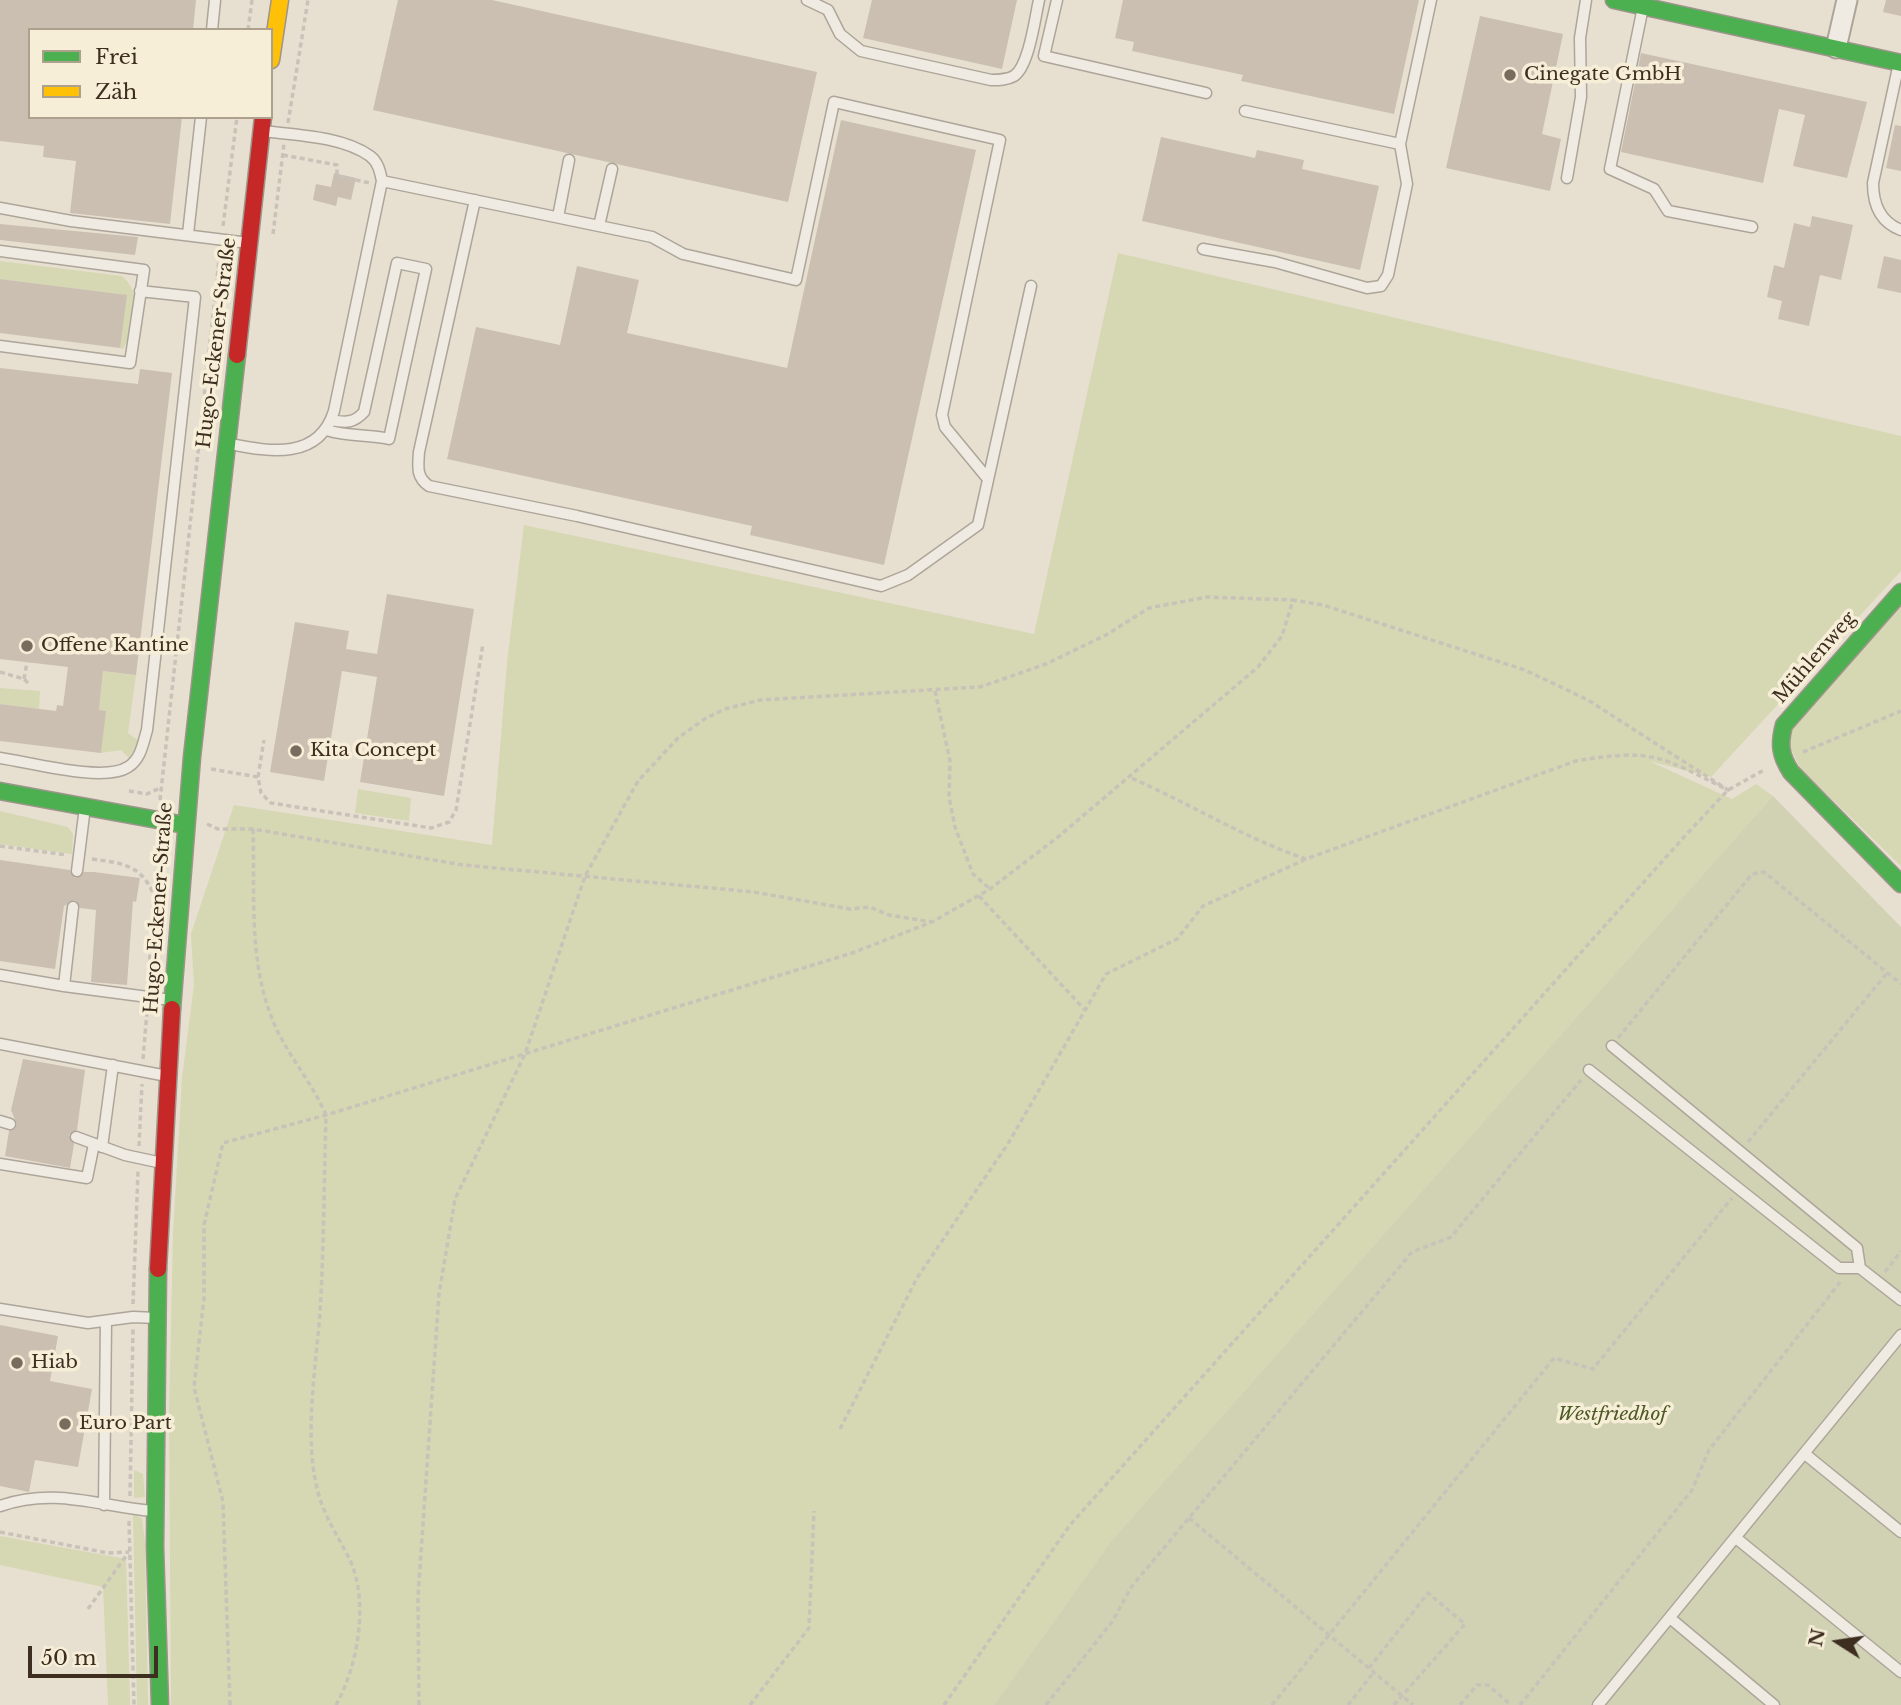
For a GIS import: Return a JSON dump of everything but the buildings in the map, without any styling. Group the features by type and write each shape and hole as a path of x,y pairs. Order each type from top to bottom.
{"main road":[{"path":"273,47 280,0"},
{"path":"1614,0 1900,63"},
{"name":"Hugo-Eckener-Straße","path":"160,1705 156,1512 157,1318 167,1076 185,825 201,658 262,124"},
{"name":"Mühlenweg","path":"1783,760 1779,744 1784,725 1901,592"},
{"path":"1783,760 1901,884"},
{"path":"0,791 185,825"}],"street":[{"path":"1836,48 1847,0"}],"lane":[{"path":"212,28 215,0"},
{"path":"807,0 828,10 840,34 861,51 991,80 1007,79 1017,74 1026,57 1038,0"},
{"path":"1057,0 1044,57 1206,93"},
{"path":"1203,248 1275,262 1367,288 1381,286 1388,275 1407,184 1400,144 1431,0"},
{"path":"1567,178 1581,97 1580,38 1587,0"},
{"path":"1643,6 1610,169 1654,189 1668,211 1752,227"},
{"path":"1900,63 1873,183 1873,200 1880,214 1892,226 1901,230"},
{"path":"382,183 652,237 683,254 796,280 834,102 1000,140 942,415 945,427 988,479"},
{"path":"1245,111 1400,144"},
{"path":"188,234 201,119"},
{"path":"226,444 289,449 313,443 329,425 382,183 380,168 372,157 329,141 286,134 262,124"},
{"path":"558,217 569,160"},
{"path":"599,226 612,169"},
{"path":"475,200 419,452 421,480 429,486 577,516 881,586 908,575 978,525 1031,286"},
{"path":"0,208 249,243"},
{"path":"0,251 144,271 130,363 0,346"},
{"path":"397,262 426,269 389,439 369,435 355,437 329,425 357,420 364,412 397,262"},
{"path":"0,758 96,773 113,773 128,767 141,752 147,730 195,297 140,291"},
{"path":"77,871 85,807"},
{"path":"64,986 73,907"},
{"path":"0,975 173,1000"},
{"path":"0,1044 167,1076"},
{"path":"1612,1046 1857,1248 1856,1268"},
{"path":"0,1164 87,1178 98,1145 113,1065"},
{"path":"1589,1070 1839,1268 1856,1268 1901,1300"},
{"path":"76,1138 162,1163"},
{"path":"0,1309 88,1323 157,1318"},
{"path":"104,1505 106,1321"},
{"path":"1598,1705 1901,1335"},
{"path":"1805,1454 1901,1532"},
{"path":"0,1506 50,1495 156,1512"},
{"path":"1736,1538 1901,1672"},
{"path":"1670,1618 1774,1705"}],"path":[{"path":"248,28 252,0"},
{"path":"272,243 286,134 308,0"},
{"path":"160,788 237,119"},
{"path":"283,155 337,165 337,176 382,183"},
{"path":"419,1705 418,1596 444,1267 455,1199 525,1054 585,876 638,781 678,738 725,709 760,700 980,687 1046,664 1106,635 1149,608 1207,597 1293,600 1323,605 1525,670 1588,700 1728,790"},
{"path":"230,1705 223,1502 194,1387 204,1298 204,1225 223,1143 326,1115 852,953 932,922 990,889 1058,837 1258,667 1282,636 1293,600"},
{"path":"264,740 258,777 261,793 271,803 431,828 449,822 456,810 483,644"},
{"path":"24,679 27,662"},
{"path":"0,672 24,679 29,684"},
{"path":"935,691 950,761 949,797 955,827 973,874 990,889"},
{"path":"944,1705 1070,1525 1728,790 1783,760 1901,711"},
{"path":"840,1429 918,1278 1009,1142 1106,974 1177,939 1203,906 1306,859 1576,761 1644,753 1665,758 1728,790"},
{"path":"205,769 258,777"},
{"path":"1129,777 1183,801 1245,836 1306,859"},
{"path":"203,820 218,829 253,829 463,865 754,892 850,909 870,907 889,915 932,922"},
{"path":"253,829 254,943 259,976 273,1021 326,1115 313,1434 316,1487 332,1531 351,1562 358,1597 357,1641 346,1687 336,1705"},
{"path":"1612,1046 1752,874 1764,872 1901,984"},
{"path":"979,896 1084,1009"},
{"path":"1740,1152 1887,973"},
{"path":"1046,1705 1112,1622 1132,1586 1412,1252 1451,1237 1589,1070"},
{"path":"1272,1705 1554,1358 1593,1368 1740,1188"},
{"path":"1877,1281 1901,1251"},
{"path":"1520,1705 1692,1490 1709,1450 1856,1268"},
{"path":"130,1509 134,1705"},
{"path":"750,1705 809,1628 814,1511"},
{"path":"1189,1518 1413,1705"},
{"path":"0,1532 108,1553 129,1552"},
{"path":"88,1609 129,1552"},
{"path":"1369,1668 1427,1593 1465,1624 1394,1705"},
{"path":"1348,1705 1374,1672"},
{"path":"1460,1705 1477,1685 1488,1685 1511,1705"}],"green space":[{"path":"1118,253 1901,436 1901,571 1711,777 1649,761 1732,799 1756,784 1773,796 1112,1540 994,1705 171,1705 169,1415 173,1234 182,1078 194,985 191,934 234,805 492,845 507,662 524,525 1034,634"},
{"path":"0,261 122,276 133,292 136,311 123,349 119,348 126,295 0,279"},
{"path":"1901,603 1901,866 1800,768 1789,745 1794,724"},
{"path":"103,671 136,675 128,733 139,741 129,758 121,750 101,753 99,710"},
{"path":"0,688 40,691 39,709 0,704"},
{"path":"358,789 411,798 409,821 355,813"},
{"name":"Westfriedhof","path":"1773,796 1901,927 1901,1705 994,1705 1112,1540"},
{"path":"0,811 68,827 73,834 72,854 0,844"},
{"path":"134,1470 143,1474 145,1497 134,1498"},
{"path":"133,1514 142,1518 145,1542 148,1705 137,1705"},
{"path":"0,1536 126,1559 130,1705 108,1705 103,1587 0,1565"}],"traffic: fast":[{"path":"1614,0 1901,63"},
{"path":"172,1009 192,757 237,355"},
{"path":"1901,592 1784,725 1781,738 1783,755 1791,772 1901,884"},
{"path":"0,791 185,825"},
{"path":"158,1269 155,1547 160,1705"}],"traffic: slow":[{"path":"273,47 280,0"}],"traffic: jam":[{"path":"237,355 263,119"},
{"path":"158,1269 172,1009"}],"place":[{"name":"Cinegate GmbH","path":"1510,75"},
{"name":"Offene Kantine","path":"27,646"},
{"name":"Kita Concept","path":"296,751"},
{"name":"Hiab","path":"17,1363"},
{"name":"Euro Part","path":"65,1424"}]}
